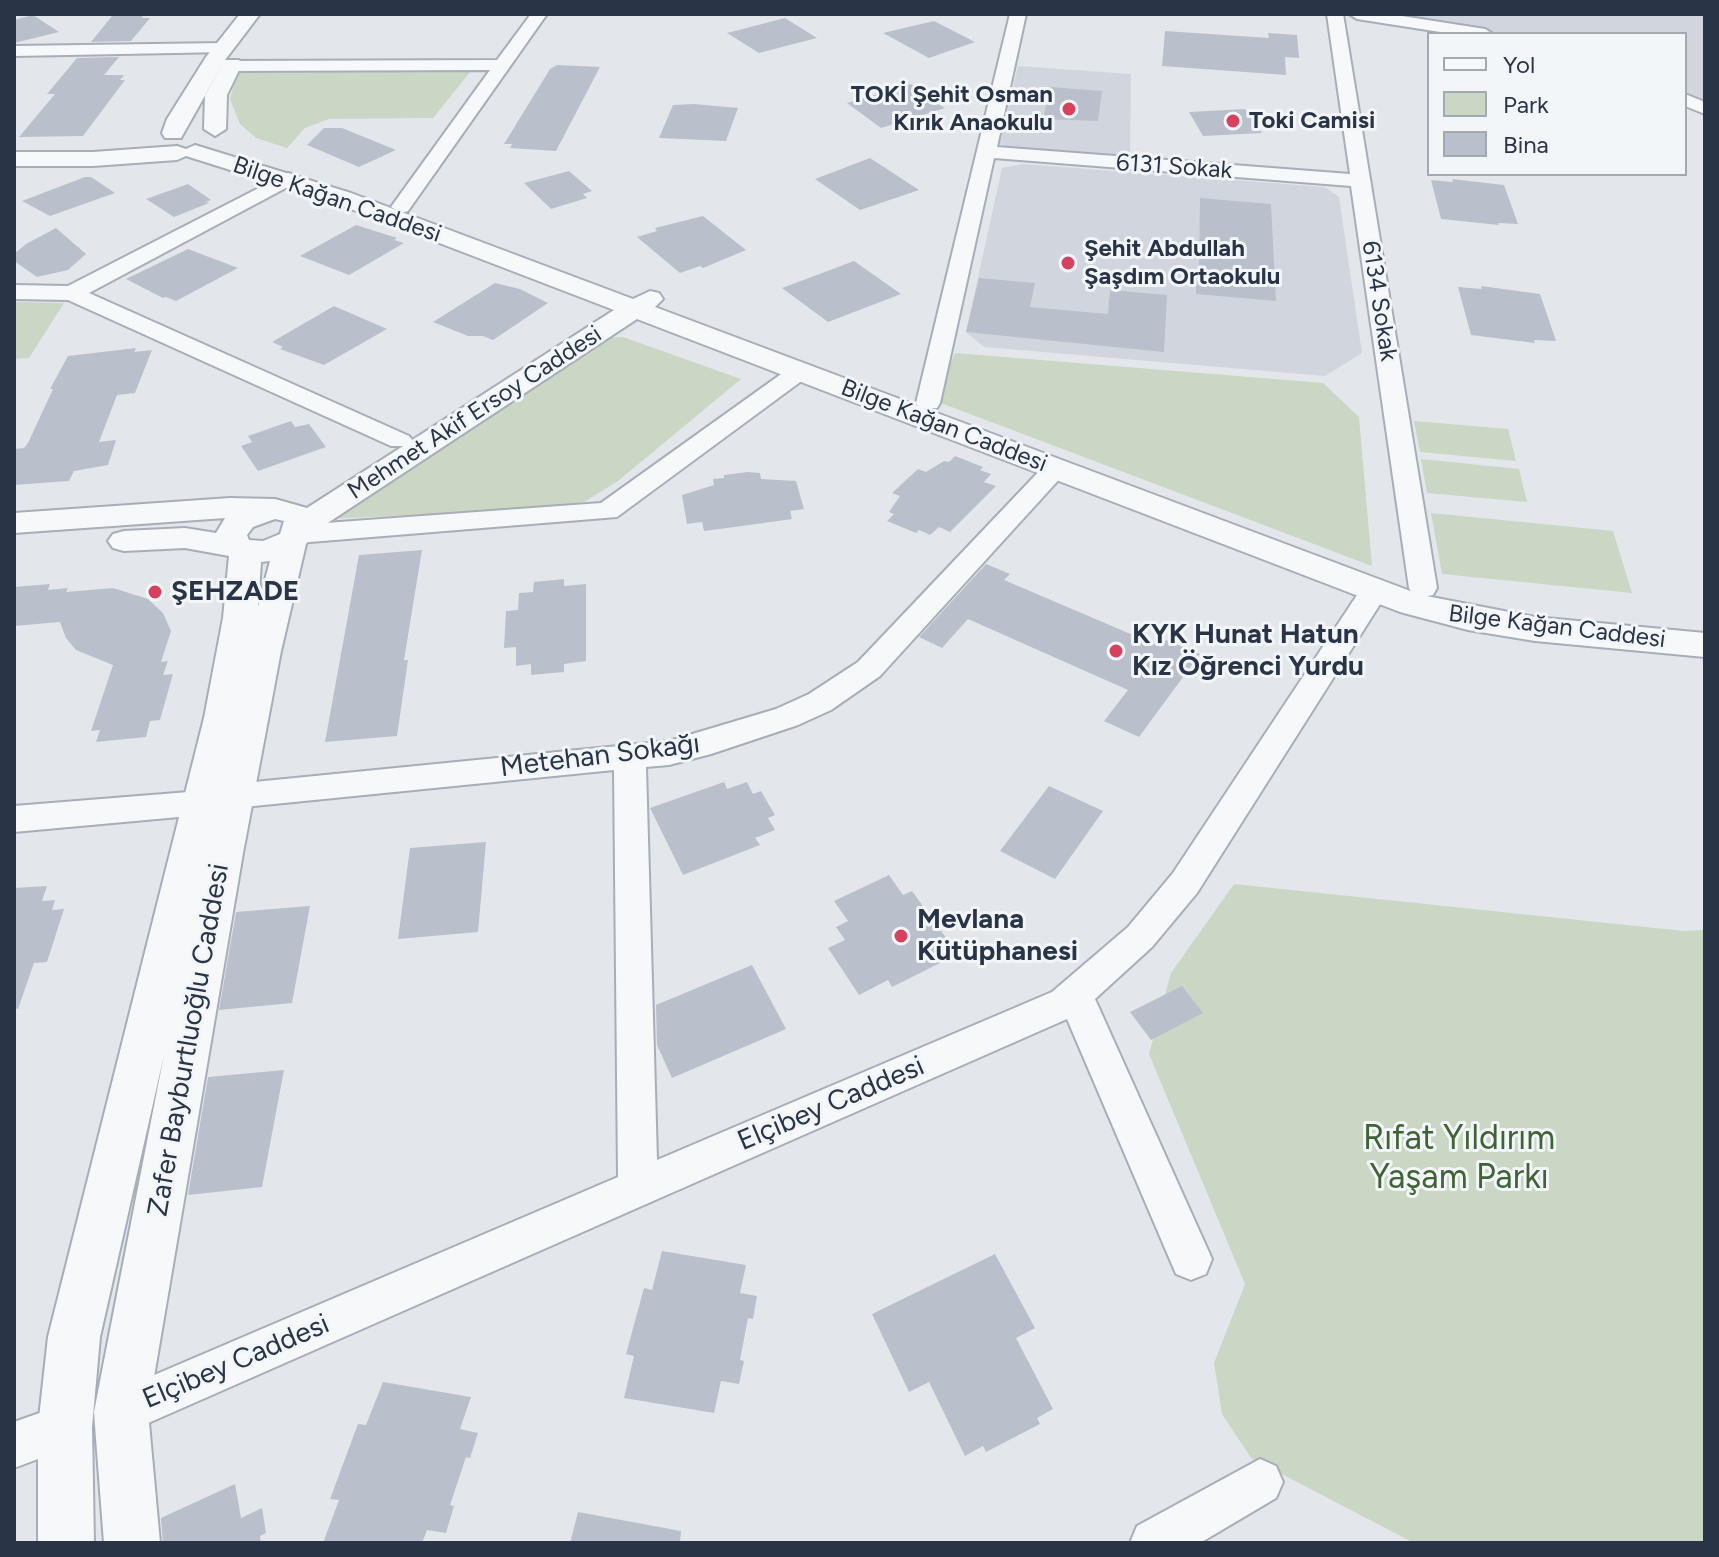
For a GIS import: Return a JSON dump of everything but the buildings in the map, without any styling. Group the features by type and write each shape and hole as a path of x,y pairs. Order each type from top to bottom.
{"street":[{"path":"14,159 93,159 178,144 200,127 219,132 216,95 227,57 250,14"},
{"path":"178,144 178,119 227,57 267,14"},
{"path":"401,207 539,14"},
{"path":"928,403 1018,14"},
{"name":"6134 Sokak","path":"1335,14 1423,588"},
{"path":"1357,14 1472,32"},
{"path":"14,51 503,65"},
{"path":"1687,100 1705,109"},
{"name":"Bilge Kağan Caddesi","path":"219,132 632,300 799,372 1412,604 1483,621 1705,645"},
{"path":"14,152 178,144"},
{"name":"Bilge Kağan Caddesi","path":"178,144 288,179 928,403 1423,588 1528,610 1705,626"},
{"name":"6131 Sokak","path":"986,152 1361,181"},
{"path":"72,293 288,179"},
{"path":"14,292 72,293 400,441"},
{"name":"Mehmet Akif Ersoy Caddesi","path":"286,524 337,480 632,300"},
{"name":"Mehmet Akif Ersoy Caddesi","path":"14,523 230,508 286,524 632,300"},
{"path":"14,549 158,538 203,540 241,549 269,551 286,524 608,511 799,372"},
{"name":"Metehan Sokağı","path":"14,819 669,753 751,730 804,709 846,686 889,651 1055,469"},
{"name":"Zafer Bayburtluoğlu Caddesi","path":"66,1543 65,1427 74,1337 86,1279 218,799 286,524"},
{"name":"Zafer Bayburtluoğlu Caddesi","path":"132,1543 121,1412 218,799 233,666 241,549"},
{"name":"Elçibey Caddesi","path":"121,1412 1065,1003 1140,937 1185,883 1375,590"},
{"path":"630,756 638,1188"},
{"path":"1075,995 1191,1259"},
{"path":"14,1445 65,1427"},
{"path":"1154,1543 1260,1482"}],"shaded area":[{"path":"1360,14 1705,14 1705,108 1687,99 1687,32 1472,32"},
{"name":"TOKİ Şehit Osman Kırık Anaokulu","path":"1018,66 1131,74 1130,158 1014,149 1000,144"},
{"path":"1023,164 1325,187 1339,197 1362,353 1325,376 984,347 966,332 1002,168"}],"green space":[{"path":"471,71 433,118 329,119 305,128 287,148 256,138 240,124 230,99 237,73"},
{"path":"14,302 64,303 29,358 14,359"},
{"path":"623,337 741,379 618,481 584,502 525,510 325,519 596,338"},
{"path":"955,353 1323,383 1359,417 1372,566 933,400"},
{"path":"1414,421 1508,429 1516,461 1420,452"},
{"path":"1421,459 1519,469 1527,502 1427,493"},
{"path":"1431,513 1613,531 1632,593 1442,574"},
{"name":"Rıfat Yıldırım Yaşam Parkı","path":"1234,884 1684,931 1705,930 1705,1543 1414,1543 1251,1458 1222,1414 1214,1363 1245,1284 1149,1054 1171,973"}],"place":[{"name":"TOKİ Şehit Osman Kırık Anaokulu","path":"1069,109"},
{"name":"Toki Camisi","path":"1233,121"},
{"name":"Şehit Abdullah Şaşdım Ortaokulu","path":"1068,263"},
{"name":"ŞEHZADE","path":"155,592"},
{"name":"KYK Hunat Hatun Kız Öğrenci Yurdu","path":"1116,651"},
{"name":"Mevlana Kütüphanesi","path":"901,936"}]}
